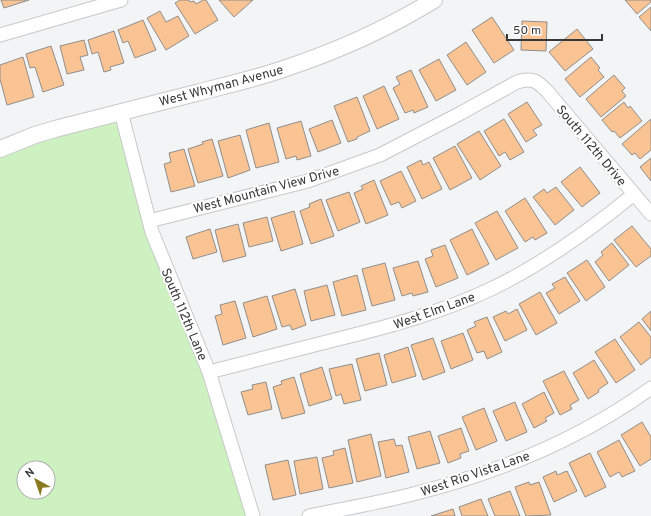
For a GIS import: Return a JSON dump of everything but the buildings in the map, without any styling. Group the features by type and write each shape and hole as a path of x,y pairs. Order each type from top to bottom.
{"street":[{"path":"0,35 121,0"},
{"name":"West Whyman Avenue","path":"0,149 35,135 247,80 299,64 375,32 434,0"},
{"name":"West Mountain View Drive","path":"149,222 308,181 380,155 461,114 517,82 524,79 531,79"},
{"name":"South 112th Drive","path":"531,79 537,82 547,92 651,214"},
{"name":"South 112th Lane","path":"121,112 149,222 158,250 209,372 253,516"},
{"name":"West Elm Lane","path":"209,372 407,321 468,299 512,279 551,256 586,232 634,194"},
{"name":"West Rio Vista Lane","path":"309,516 414,494 491,471 543,450 617,410 651,388"}],"green space":[{"path":"121,112 145,209 209,372 253,516 0,516 0,149"}]}
